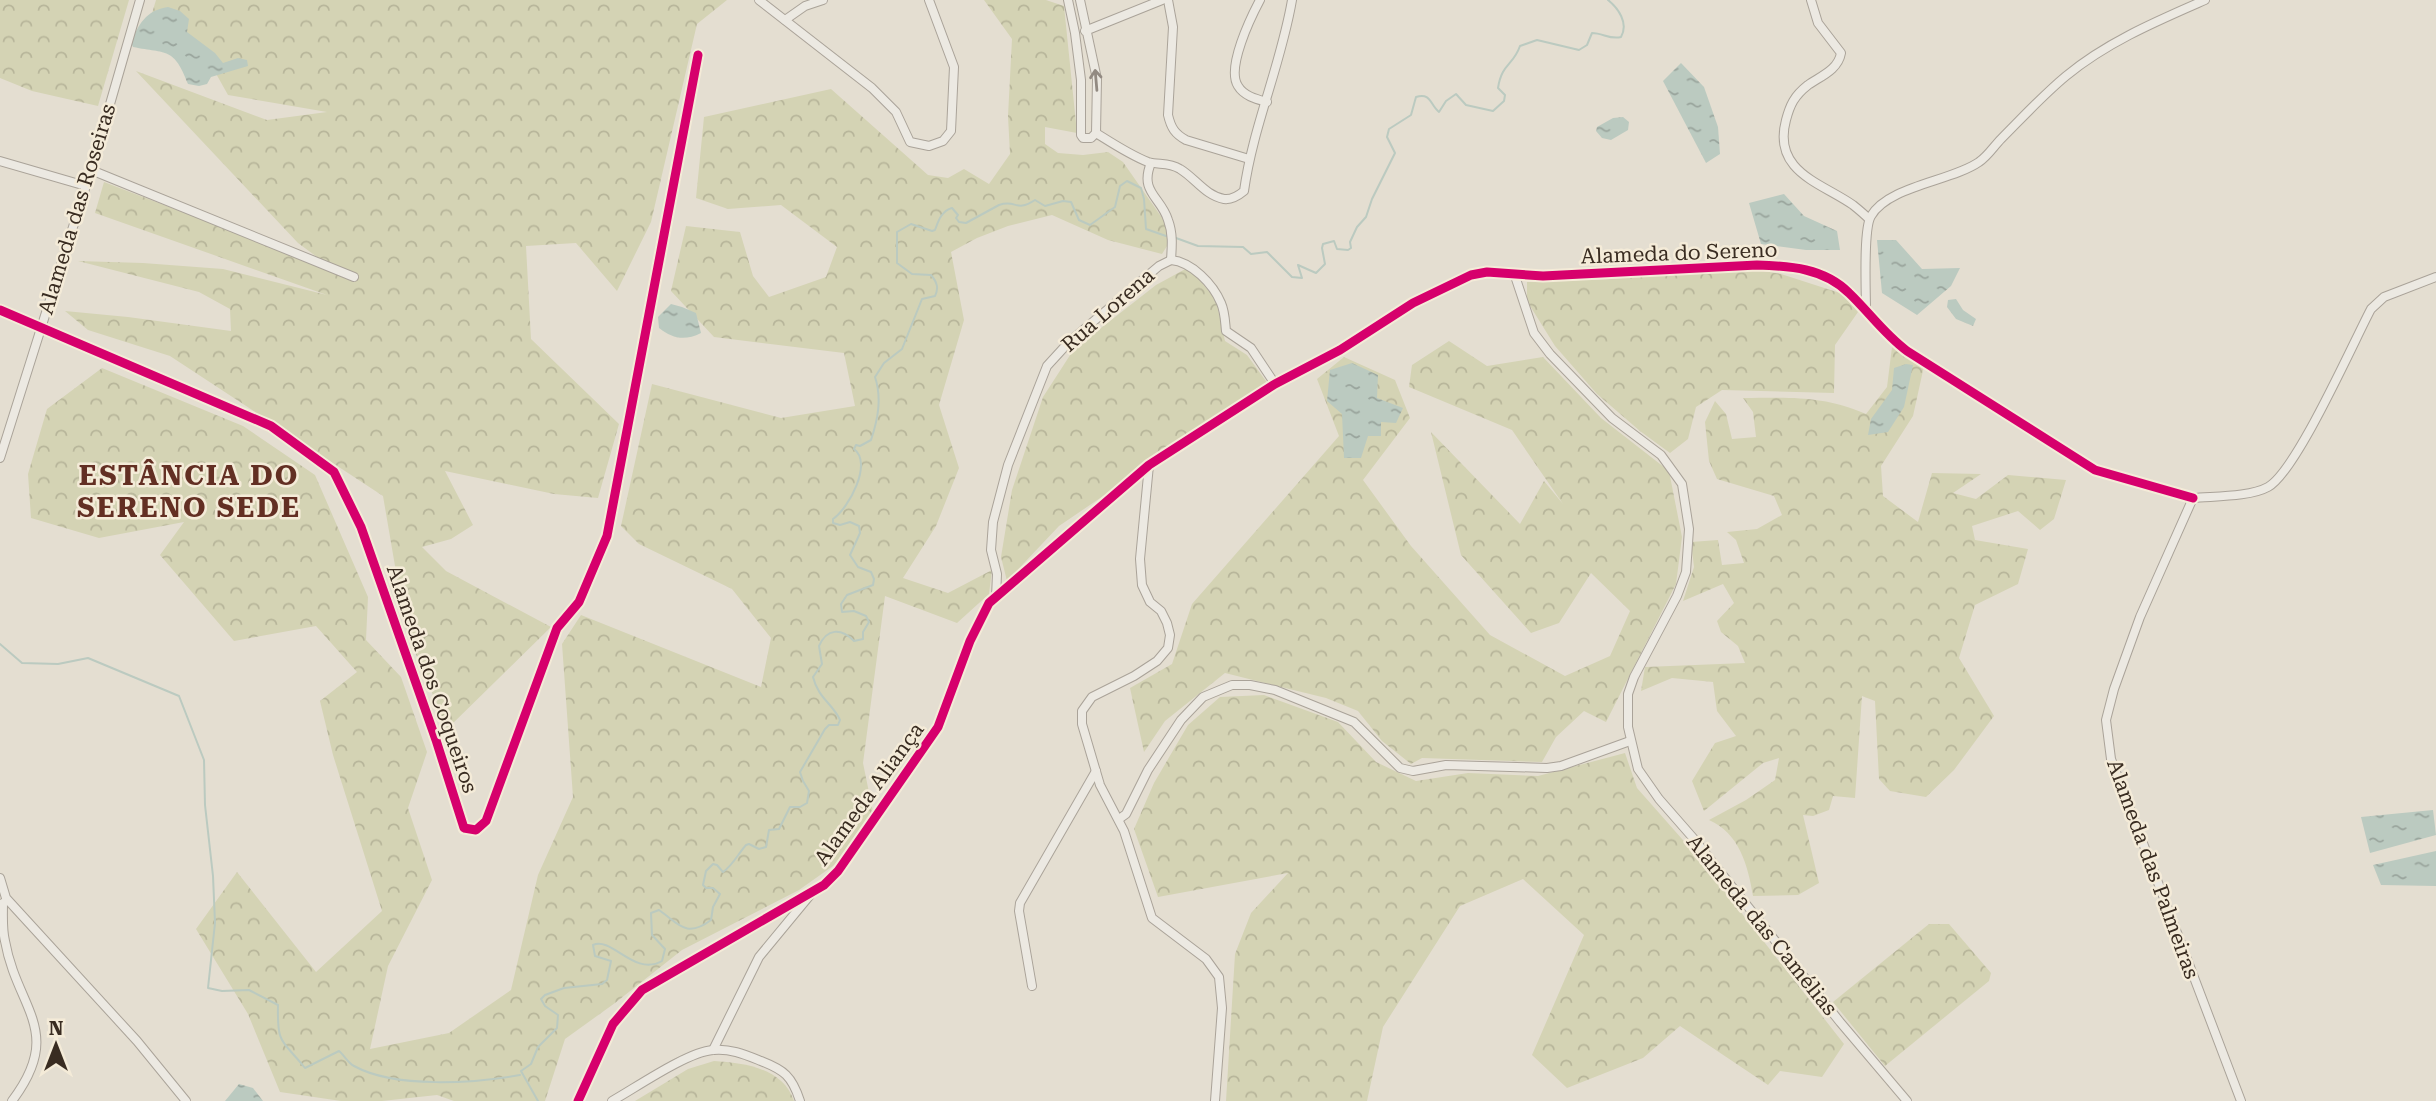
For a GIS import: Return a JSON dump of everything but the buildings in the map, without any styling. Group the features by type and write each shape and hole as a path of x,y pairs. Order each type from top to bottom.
{"street":[{"name":"Alameda das Roseiras","path":"0,458 91,170 140,0"},
{"path":"759,0 872,88 895,112 910,142 929,146 943,141 951,131 954,67 929,0"},
{"path":"785,20 805,6 823,0"},
{"path":"1068,0 1081,80 1081,135 1083,138 1091,138 1096,133 1097,79 1080,0"},
{"path":"1075,33 1162,0"},
{"path":"1168,0 1173,27 1168,115 1171,126 1177,135 1186,140 1249,159"},
{"path":"1260,0 1246,27 1234,79 1238,88 1248,96 1267,102"},
{"path":"1096,133 1152,163 1165,163 1180,169 1205,191 1222,199 1240,194 1267,102 1292,0"},
{"path":"1811,0 1818,23 1841,53 1838,64 1798,93 1789,106 1784,137 1787,151 1797,169 1805,176 1824,190 1852,204 1869,219"},
{"path":"1866,310 1869,219 1875,210 1890,199 1978,163 2065,76 2136,31 2205,0"},
{"name":"Alameda dos Coqueiros","path":"41,326 271,426 334,472 360,527 436,740 464,828 476,830 486,821 558,628 579,602 607,536 698,54"},
{"path":"0,161 86,186"},
{"name":"Rua Lorena","path":"996,597 996,574 991,550 993,522 1008,465 1047,366 1069,342 1159,266 1171,260 1172,237 1167,216 1152,195 1148,184 1147,173 1152,163"},
{"path":"91,170 354,276"},
{"path":"1171,260 1182,261 1212,288 1222,303 1226,331 1251,348 1275,384"},
{"name":"Alameda do Sereno","path":"1149,465 1275,384 1340,350 1413,303 1471,275 1487,272 1543,276 1757,265 1790,267 1814,272 1833,280 1849,292 1892,340 1907,351 2095,470 2193,498"},
{"name":"Alameda das Camélias","path":"1514,273 1534,333 1550,354 1612,418 1661,455 1682,484 1689,529 1686,572 1677,596 1634,677 1628,694 1630,741 1639,769 1648,786 1908,1101"},
{"path":"2193,498 2261,490 2276,481 2306,435 2371,309 2385,297 2436,276"},
{"path":"0,310 41,326"},
{"path":"1149,465 1140,559 1142,585 1150,602 1161,611 1167,623 1170,635 1168,648 1157,661 1134,676 1092,697 1082,711 1082,724 1100,785 1119,819 1152,918 1206,959 1219,977 1222,1007 1215,1101"},
{"name":"Alameda Aliança","path":"578,1101 613,1024 642,990 831,879 854,852 939,727 975,631 989,603 1149,465"},
{"name":"Alameda das Palmeiras","path":"2193,498 2122,664 2109,703 2107,733 2111,759 2241,1101"},
{"path":"1119,819 1126,814 1148,770 1181,720 1203,697 1232,685 1275,690 1354,722 1400,768 1413,771 1446,765 1547,768 1561,766 1630,741"},
{"path":"1032,986 1019,911 1020,903 1096,771"},
{"path":"0,878 4,940 30,1009 37,1044 34,1065 12,1101"},
{"path":"713,1050 759,957 813,891"},
{"path":"3,901 137,1041 186,1101"},
{"path":"612,1101 688,1058 713,1050 746,1054 780,1069 794,1086 800,1101"}],"green space":[{"path":"0,0 129,0 98,106 32,91 0,78"},
{"path":"156,0 727,0 697,24 651,222 617,291 576,243 526,246 531,339 619,424 598,498 554,494 445,471 473,525 451,539 422,547 446,571 551,627 447,729 406,630 383,496 170,356 88,330 65,311 231,331 230,309 199,292 78,261 223,269 327,295 95,213 104,182 336,271 298,243 136,71 267,120 327,112 228,95 205,54 150,20"},
{"path":"984,0 1046,0 1064,6 1077,133 1045,127 1045,144 1058,153 1083,155 1108,152 1123,162 1174,235 1162,254 1108,240 1052,215 1008,226 951,252 964,320 939,405 959,468 936,526 903,578 948,593 992,570 989,594 957,623 885,596 863,763 873,812 847,856 799,890 682,950 565,1039 545,1101 454,1101 437,1095 382,1101 341,1101 280,1092 248,1014 196,929 237,872 316,972 382,911 333,755 320,701 357,672 316,626 234,641 160,555 184,522 99,538 31,518 28,474 47,409 102,368 243,426 315,475 368,597 366,640 401,677 427,752 408,808 432,880 388,966 370,1049 449,1033 511,990 538,875 573,797 562,644 581,615 761,687 771,638 732,589 639,544 621,526 652,384 781,418 855,406 844,353 714,337 671,291 686,226 740,232 753,276 769,297 826,277 837,247 781,205 728,209 696,198 704,117 831,89 928,175 948,178 964,169 989,184 1010,154 1008,116 1012,39"},
{"path":"1189,267 1216,300 1225,341 1247,355 1268,384 1059,526 1007,581 1001,557 1012,490 1043,397 1074,349 1156,285"},
{"path":"1746,268 1781,274 1843,294 1858,312 1835,345 1834,393 1722,390 1696,407 1688,439 1670,453 1597,394 1555,346 1527,301 1527,282 1610,279"},
{"path":"1449,341 1487,366 1543,357 1601,418 1669,471 1682,537 1676,584 1606,722 1584,711 1556,737 1542,762 1422,758 1411,764 1382,741 1358,711 1326,698 1225,673 1165,721 1144,752 1130,688 1172,664 1192,604 1339,436 1317,379 1344,357 1395,380 1410,418 1363,480 1411,546 1490,635 1565,676 1610,656 1630,611 1591,573 1559,623 1531,633 1461,555 1431,432 1520,524 1544,481 1563,504 1512,430 1409,387 1412,365"},
{"path":"1892,347 1924,366 1913,416 1881,466 1883,496 1918,522 1932,473 1981,474 1953,493 1976,499 2008,475 2066,480 2054,519 2040,530 2018,511 1972,526 1975,540 2028,549 2018,584 1975,605 1959,658 1994,716 1954,770 1926,797 1890,791 1879,779 1875,701 1862,696 1855,798 1833,796 1829,810 1813,816 1803,815 1819,883 1798,895 1753,896 1745,862 1735,842 1728,833 1709,820 1775,780 1779,758 1763,763 1704,811 1692,781 1715,743 1736,736 1717,711 1713,682 1672,678 1641,691 1645,667 1745,663 1738,646 1721,632 1717,621 1734,603 1723,584 1683,601 1694,567 1691,542 1718,540 1722,565 1744,563 1736,540 1727,532 1757,529 1782,515 1774,496 1717,479 1709,461 1705,422 1715,401 1726,414 1732,439 1756,437 1753,412 1743,398 1820,401 1866,414 1887,387"},
{"path":"1264,695 1338,722 1376,762 1416,781 1468,773 1538,776 1625,753 1637,788 1697,856 1844,1044 1822,1077 1780,1071 1768,1085 1680,1026 1643,1058 1567,1088 1532,1055 1584,935 1523,879 1460,906 1383,1027 1367,1101 1226,1101 1235,954 1251,913 1288,873 1158,897 1134,829 1154,783 1188,725 1220,697"},
{"path":"1929,924 1949,924 1991,973 1989,981 1885,1066 1833,1002"},
{"path":"714,1061 738,1063 772,1074 789,1090 794,1101 635,1101 688,1069"}],"water":[{"path":"168,7 180,11 189,19 187,32 215,53 223,63 238,58 247,60 248,66 211,77 207,84 199,86 188,84 178,64 168,54 133,47 131,43 144,19 154,11"},
{"path":"1681,63 1704,87 1718,127 1720,154 1706,163 1663,81"},
{"path":"1623,117 1629,122 1628,130 1611,140 1602,138 1596,131 1597,127 1613,118"},
{"path":"1784,194 1804,216 1837,231 1840,250 1806,250 1761,244 1749,203"},
{"path":"1877,240 1896,240 1922,269 1960,268 1951,286 1917,315 1882,293"},
{"path":"1956,299 1963,310 1976,319 1973,326 1956,319 1947,307 1948,300"},
{"path":"671,304 696,313 701,333 679,338 659,328 658,317"},
{"path":"1352,363 1378,375 1377,398 1403,408 1396,423 1381,422 1381,436 1368,436 1361,458 1344,458 1342,414 1327,401 1330,370"},
{"path":"1913,365 1904,407 1888,432 1868,435 1871,419 1892,390 1894,368"},
{"path":"2433,810 2436,835 2370,853 2361,817"},
{"path":"2436,851 2436,886 2381,885 2373,865"},
{"path":"239,1084 253,1088 263,1101 225,1101"}],"waterway":[{"path":"1176,238 1198,246 1243,247 1251,254 1267,252 1292,277 1302,278 1298,265 1316,273 1325,264 1323,244 1334,241 1337,249 1351,248 1350,242 1357,227 1366,217 1395,153 1387,137 1389,129 1411,115 1416,97 1425,96 1439,112 1446,101 1456,94 1466,105 1493,111 1504,101 1505,95 1498,88 1500,80 1520,46 1537,40 1579,50 1587,45 1592,33 1621,37 1623,21 1608,0"},
{"path":"538,1101 521,1071 531,1064 538,1047 557,1028 558,1015 545,1006 541,999 564,988 602,984 607,980 611,961 595,956 593,945 608,946 642,964 652,965 662,961 665,949 652,935 651,913 659,910 677,924 689,929 702,926 711,920 713,907 720,894 703,885 706,871 713,864 723,872 746,845 759,849 766,847 769,830 779,829 790,807 800,807 807,803 809,791 800,772 825,729 829,725 838,725 840,720 818,690 813,677 822,664 819,646 826,636 835,632 854,641 863,639 863,632 869,622 866,616 854,611 842,612 841,604 847,595 873,585 874,579 871,572 858,567 850,555 860,533 859,526 850,522 840,525 833,523 833,519 846,505 857,485 861,464 854,449 856,445 860,446 871,440 879,401 875,377 884,363 902,349 922,299 935,296 937,290 931,275 912,274 897,263 897,232 911,224 935,230 943,214 952,208 958,215 956,218 959,222 966,223 999,205 1020,206 1035,200 1045,206 1063,201 1071,202 1079,220 1090,225 1115,207 1120,186 1127,181 1141,188 1146,229 1166,236"},
{"path":"0,644 22,663 58,664 88,658 179,696 204,760 215,923 208,988 222,991 249,990 278,1005 282,1041 305,1068 339,1051 354,1066 371,1073 413,1081 458,1082 520,1075"}],"cycle path":[{"path":"0,310 271,426 334,472 361,527 464,828 476,830 486,821 557,628 579,602 607,536 698,55"},
{"path":"578,1101 613,1024 642,990 824,885 838,871 938,727 970,641 989,603 1149,465 1275,384 1340,350 1413,303 1471,275 1487,272 1543,276 1757,265 1782,266 1818,273 1849,293 1907,351 2095,470 2193,498"}],"district":[{"name":"ESTÂNCIA DO SERENO SEDE","path":"189,491"}]}
